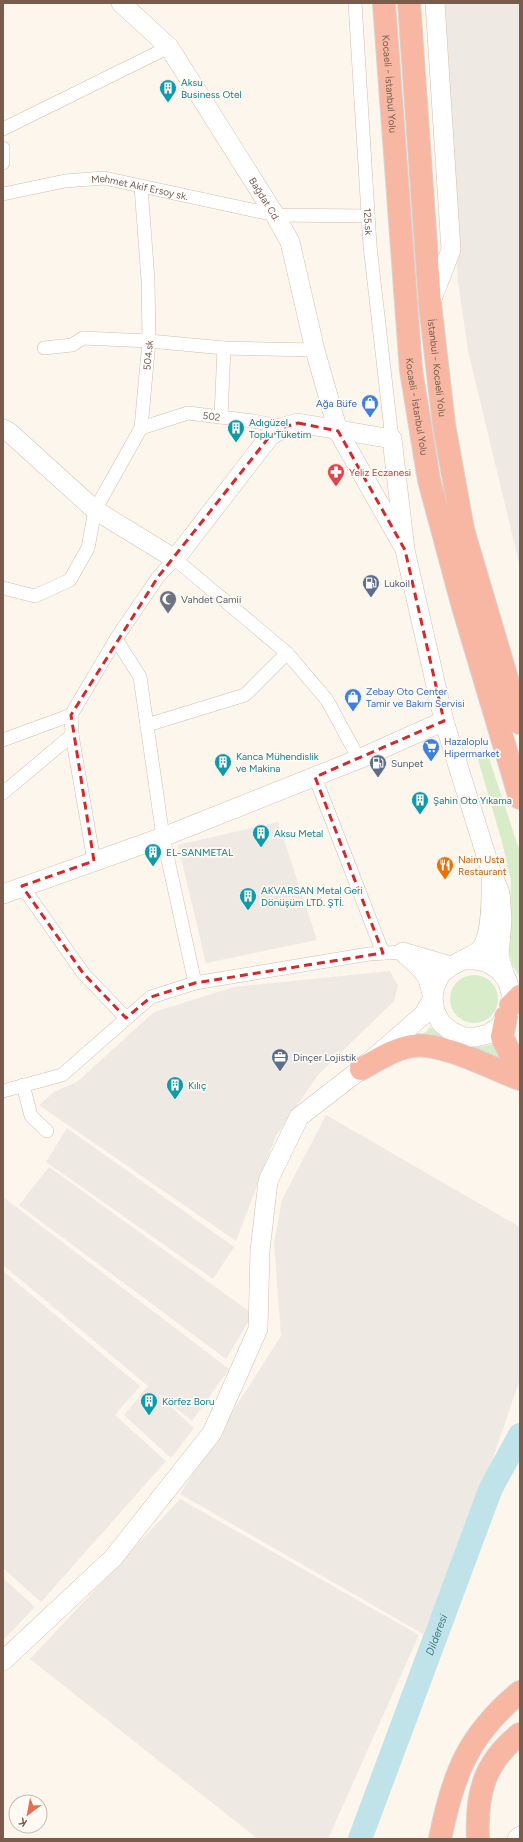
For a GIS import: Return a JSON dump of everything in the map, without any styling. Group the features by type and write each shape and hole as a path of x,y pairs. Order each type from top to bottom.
{"highway":[{"name":"Kocaeli - İstanbul Yolu","path":"384,3 411,370 429,480 462,603 520,798"},
{"name":"İstanbul - Kocaeli Yolu","path":"409,3 430,304 444,425 463,530 520,723"},
{"path":"511,1000 502,1037 512,1057 520,1065"},
{"path":"361,1069 395,1051 412,1046 431,1046 470,1058 520,1079"},
{"path":"440,1839 445,1813 466,1752 480,1731 520,1692"},
{"path":"478,1839 477,1812 484,1781 493,1762 508,1744 520,1734"}],"main road":[{"name":"Bağdat Cd.","path":"122,3 169,47 275,215 290,242 315,350 338,431 405,550"},
{"path":"430,304 451,250 435,3"},
{"path":"3,429 9,432 95,510 175,559 270,436 284,427 298,423 392,439 405,550 444,721 491,871 500,893 502,919 499,957 511,1000 498,1027 488,1034 476,1038 463,1037 451,1031 441,1023 435,1011 428,979 422,970 403,952"},
{"path":"3,894 163,837 359,759 444,721"},
{"path":"3,1661 114,1558 212,1433 258,1329 260,1251 268,1181 299,1117 361,1069 423,1014 433,998 435,986 441,974 481,949 490,921 491,871"},
{"path":"403,952 457,963 476,960 488,963 499,970 511,1000"}],"street":[{"name":"125.sk","path":"355,3 370,246 392,439"},
{"path":"3,129 169,47"},
{"path":"3,148 3,163"},
{"name":"Mehmet Akif Ersoy sk.","path":"3,194 65,181 104,178 141,188 275,215 368,216"},
{"name":"504.sk","path":"3,588 35,596 70,580 88,548 95,510 141,428 149,340 148,280 141,188"},
{"path":"44,348 72,346 84,338 149,340 224,348 315,350"},
{"path":"221,417 224,348"},
{"name":"502","path":"141,428 188,413 284,427"},
{"path":"94,861 72,735 71,715 116,640 158,577 175,559 287,653 327,700 359,759"},
{"path":"116,640 140,677 163,837 195,983"},
{"path":"147,725 245,695 287,653"},
{"path":"4,735 71,715"},
{"path":"3,793 72,735"},
{"path":"315,777 383,953"},
{"path":"22,886 82,973 126,1018"},
{"path":"3,1090 62,1075 150,997 195,983 383,953 403,952"},
{"path":"23,1085 31,1116 46,1132"}],"highlighted area":[{"path":"298,423 338,431 405,550 444,721 315,777 383,953 195,983 151,997 126,1018 83,973 22,886 94,861 71,715 158,577 270,436 284,427"}],"shaded area":[{"path":"442,3 520,3 520,567 468,351 458,282"},
{"name":"AKVARSAN Metal Geri Dönüşüm LTD. ŞTİ.","path":"278,822 317,940 206,963 178,845"},
{"name":"Kılıç","path":"390,971 398,986 394,1001 318,1075 276,1136 236,1241 39,1105 54,1092 77,1082 154,1012 234,987"},
{"path":"326,1115 520,1227 520,1379 481,1493 423,1634 180,1494 281,1336 274,1243 282,1200"},
{"path":"67,1128 234,1247 213,1279 46,1162"},
{"path":"49,1167 253,1314 226,1359 19,1205"},
{"path":"3,1197 229,1369 192,1421 154,1391 194,1428 171,1458 124,1415 148,1386 3,1265"},
{"path":"3,1271 140,1386 115,1415 166,1461 41,1602 3,1568"},
{"path":"180,1499 419,1635 328,1839 258,1839 30,1659"},
{"path":"3,1578 35,1607 3,1640"}],"green space":[{"path":"487,752 520,852 520,978 512,964 508,948 511,881 502,842 477,756"},
{"path":"469,975 479,975 488,979 494,985 498,994 498,1004 494,1013 488,1019 479,1023 469,1023 460,1019 454,1013 450,1004 450,994 454,985 460,979"},
{"path":"430,1027 451,1041 473,1048 494,1044 506,1061 415,1037 426,1032"}],"waterway":[{"name":"Dilderesi","path":"360,1839 491,1488 520,1435"}],"place":[{"name":"Aksu Business Otel","path":"168,103"},
{"name":"Ağa Büfe","path":"370,418"},
{"name":"Adıgüzel Toplu Tüketim","path":"236,443"},
{"name":"Yeliz Eczanesi","path":"336,487"},
{"name":"Lukoil","path":"371,598"},
{"name":"Vahdet Camii","path":"168,614"},
{"name":"Zebay Oto Center Tamir ve Bakım Servisi","path":"353,712"},
{"name":"Hazaloplu Hipermarket","path":"431,762"},
{"name":"Kanca Mühendislik ve Makina","path":"223,777"},
{"name":"Sunpet","path":"378,778"},
{"name":"Şahin Oto Yıkama","path":"420,815"},
{"name":"Aksu Metal","path":"261,848"},
{"name":"EL-SANMETAL","path":"153,867"},
{"name":"Naim Usta Restaurant","path":"445,880"},
{"name":"AKVARSAN Metal Geri Dönüşüm LTD. ŞTİ.","path":"248,911"},
{"name":"Dinçer Lojistik","path":"280,1072"},
{"name":"Kılıç","path":"175,1100"},
{"name":"Körfez Boru","path":"149,1416"}]}
